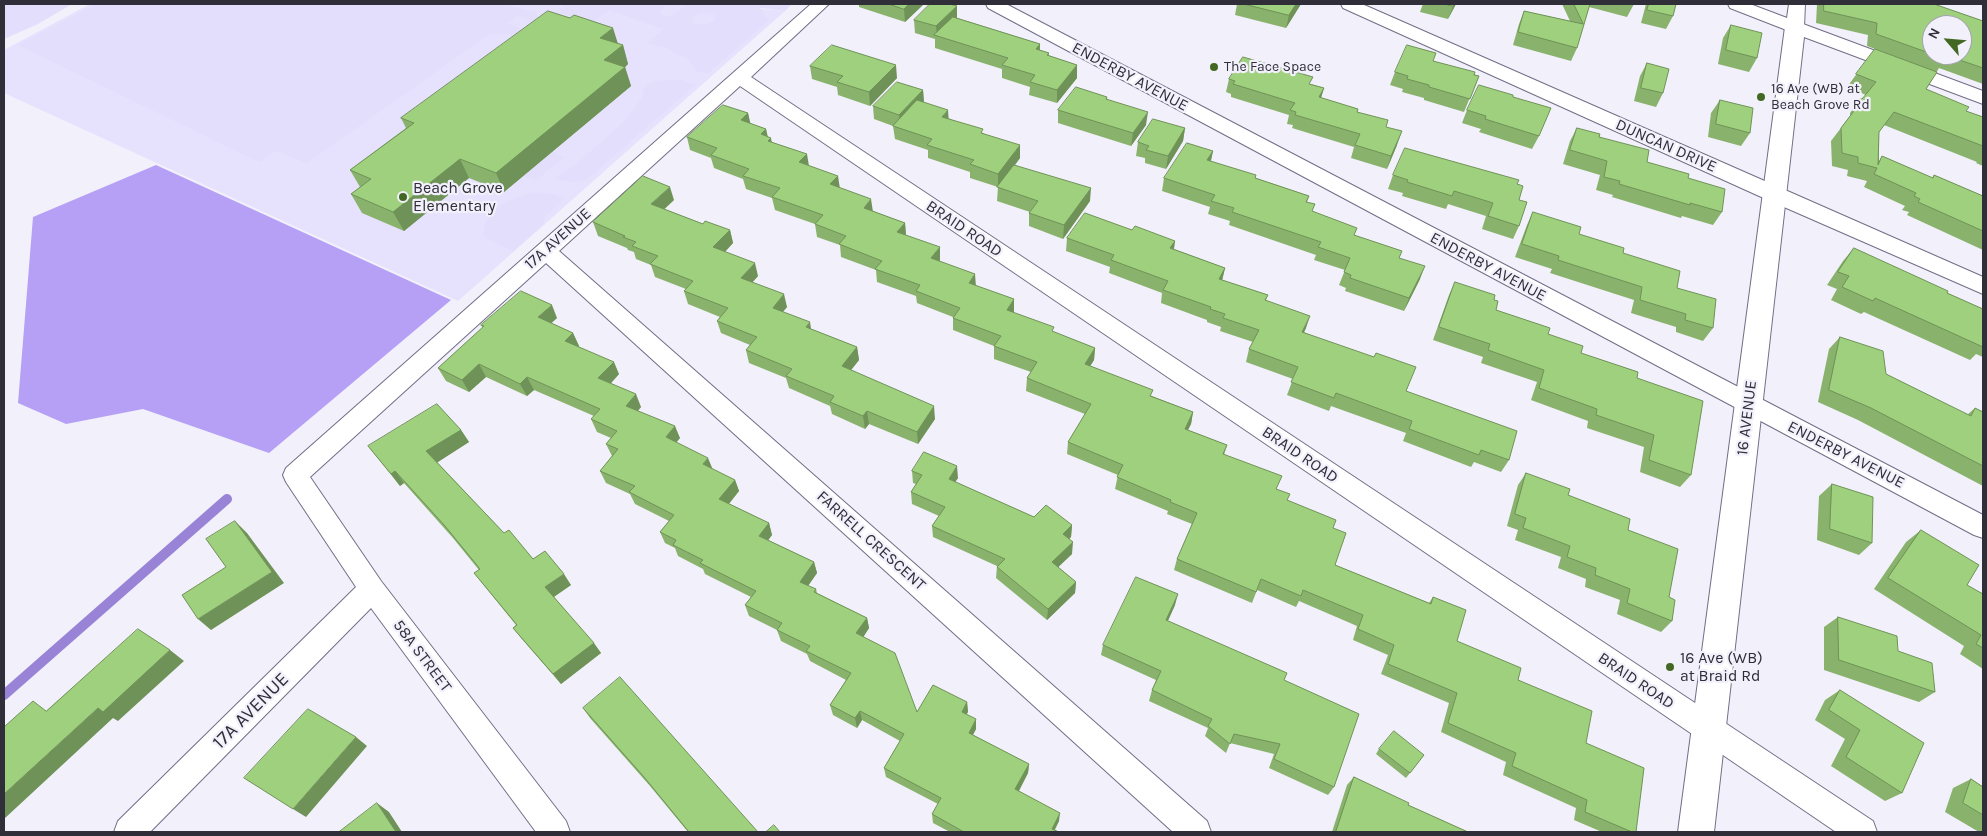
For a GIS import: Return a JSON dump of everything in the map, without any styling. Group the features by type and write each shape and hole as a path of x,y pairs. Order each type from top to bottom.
{"street":[{"name":"17A AVENUE","path":"295,474 821,4"},
{"name":"ENDERBY AVENUE","path":"994,4 1749,405 1983,527"},
{"name":"DUNCAN DRIVE","path":"1349,4 1983,286"},
{"path":"1736,4 1796,15 1983,98"},
{"name":"16 AVENUE","path":"1696,832 1796,15"},
{"name":"BRAID ROAD","path":"739,76 1862,832"},
{"name":"FARRELL CRESCENT","path":"545,250 1196,832"},
{"name":"58A STREET","path":"295,474 372,589 555,832"},
{"name":"17A AVENUE","path":"130,832 372,589"}],"shaded area":[{"path":"4,4 72,4 38,24 4,39"},
{"name":"Beach Grove Elementary","path":"90,4 747,4 762,9 785,11 458,301 4,93 4,50"},
{"path":"96,4 504,4 528,11 535,11 538,18 533,21 517,16 507,24 525,30 515,36 504,33 488,35 307,163 276,151 259,162 18,45"},
{"path":"565,4 672,4 665,6 660,12 664,16 671,17 684,7 678,4 792,4 785,11 760,8 768,21 707,74 697,71 687,58 676,54 668,48 647,43 664,29 609,10 590,24 560,13 559,10","holes":["701,12 714,14 715,21 704,25 693,23 692,17"]},
{"path":"682,80 695,85 585,181 571,182 556,179 574,166 623,123 643,97 643,90 648,84 655,81"},
{"path":"552,152 564,157 536,180 524,176"},
{"path":"156,165 451,300 269,453 143,409 66,424 18,403 33,217"},
{"path":"532,193 551,194 565,198 546,215 542,226 513,251 488,239 483,234 485,225 494,211 508,201"}],"building":[{"path":"889,4 909,4 904,9"},
{"path":"930,4 957,6 936,26 914,20"},
{"path":"1244,4 1296,4 1289,15"},
{"path":"1574,4 1590,4 1577,48 1518,32 1524,11 1583,24"},
{"path":"1649,4 1676,4 1673,16 1647,10"},
{"path":"1824,4 1934,4 1966,15 1922,15 1922,50 1876,34 1877,23 1824,11"},
{"path":"548,11 570,18 574,15 613,28 600,38 623,45 604,60 625,67 496,173 460,159 393,212 351,194 371,179 350,170 414,123 401,118"},
{"path":"953,17 1040,44 1036,49 1049,53 1047,55 1077,65 1057,90 1030,82 1035,75 1002,65 1008,58 934,35"},
{"path":"1972,17 1983,21 1983,68 1972,64"},
{"path":"1731,25 1762,33 1757,58 1726,50"},
{"path":"832,45 896,65 869,92 837,82 843,76 810,66"},
{"path":"1407,45 1436,53 1433,61 1475,72 1474,75 1479,76 1470,99 1429,87 1429,85 1407,79 1408,76 1395,72"},
{"path":"1875,49 1937,72 1926,89 1969,107 1966,111 1983,117 1983,146 1894,112 1879,132 1878,165 1882,156 1933,178 1934,175 1983,196 1983,231 1918,202 1920,199 1914,196 1916,193 1874,174 1877,168 1858,163 1858,157 1842,153 1841,128 1860,103 1860,99 1876,82 1856,74"},
{"path":"1243,57 1313,77 1309,84 1324,88 1319,97 1358,109 1357,112 1388,120 1386,127 1402,131 1391,156 1355,145 1360,134 1295,115 1296,112 1290,110 1295,103 1233,84 1235,81 1229,79"},
{"path":"1647,63 1669,69 1663,93 1641,88"},
{"path":"897,82 923,90 899,115 873,106"},
{"path":"1479,85 1551,108 1539,136 1485,119 1486,116 1467,110"},
{"path":"1076,87 1148,112 1133,133 1058,110"},
{"path":"917,100 948,110 942,117 983,129 981,133 1020,145 998,174 970,164 974,160 927,145 932,139 893,126"},
{"path":"1720,100 1753,108 1750,133 1716,124"},
{"path":"723,105 748,113 741,120 766,129 761,134 771,138 768,141 807,154 799,162 838,176 830,184 871,199 864,208 905,223 897,232 940,247 931,258 975,274 969,283 1014,299 1007,310 1054,327 1052,331 1095,348 1085,364 1153,390 1150,396 1193,412 1185,429 1227,445 1223,454 1282,476 1276,489 1290,494 1287,500 1336,520 1333,528 1346,533 1335,565 1431,604 1433,597 1466,610 1457,641 1521,668 1518,680 1592,711 1586,743 1644,768 1636,832 1585,812 1587,800 1512,766 1516,753 1448,723 1457,693 1388,664 1394,645 1358,629 1363,615 1303,590 1301,596 1261,579 1256,592 1177,559 1197,513 1117,477 1123,465 1068,442 1091,404 1027,378 1037,362 994,346 1001,336 953,318 960,308 916,291 920,285 875,269 882,261 839,244 846,236 815,224 823,215 772,197 780,188 743,176 749,169 711,155 717,148 687,137"},
{"path":"1153,119 1185,128 1168,156 1146,150 1149,146 1138,142"},
{"path":"1577,128 1600,134 1599,137 1649,150 1647,162 1689,174 1688,178 1725,189 1722,212 1690,203 1690,205 1619,184 1620,181 1604,177 1607,161 1570,150"},
{"path":"1187,143 1213,151 1207,160 1256,175 1255,178 1309,196 1306,202 1315,204 1312,211 1357,228 1354,235 1402,251 1399,258 1425,266 1409,298 1350,278 1351,275 1344,272 1350,258 1318,247 1321,242 1232,212 1234,208 1211,201 1215,195 1164,178"},
{"path":"1405,148 1519,180 1517,184 1523,186 1519,200 1527,202 1519,226 1488,216 1493,203 1454,191 1452,196 1407,182 1408,180 1393,175"},
{"path":"1014,165 1091,188 1064,225 1029,213 1038,201 997,187"},
{"path":"643,176 670,187 651,204 703,224 705,221 730,230 713,247 755,263 741,278 784,294 773,308 810,322 806,327 857,347 842,366 934,406 917,432 867,411 863,416 830,402 834,396 786,376 792,369 746,350 757,337 717,321 728,308 684,291 693,281 650,264 658,256 632,246 636,242 593,222"},
{"path":"1533,212 1581,227 1579,234 1624,248 1623,253 1680,271 1677,288 1716,299 1713,328 1685,320 1686,314 1640,300 1642,287 1558,260 1559,256 1522,244"},
{"path":"1085,213 1132,230 1135,226 1175,241 1170,248 1225,268 1219,279 1268,295 1265,300 1310,316 1302,332 1374,357 1376,353 1416,367 1406,391 1517,431 1509,460 1481,450 1479,455 1409,429 1412,421 1336,393 1334,398 1291,382 1298,367 1249,349 1259,330 1223,318 1225,314 1210,309 1211,307 1163,290 1168,281 1111,260 1114,255 1067,238"},
{"path":"1854,248 1983,309 1983,347 1875,298 1873,301 1842,287 1849,276 1838,272"},
{"path":"1455,282 1495,295 1494,300 1498,301 1496,310 1550,328 1548,334 1583,346 1581,353 1638,372 1637,378 1703,401 1691,475 1649,460 1654,435 1596,415 1597,409 1539,388 1544,370 1488,350 1490,344 1439,327"},
{"path":"521,291 552,305 538,317 573,333 565,341 614,362 598,378 636,394 626,406 675,426 666,437 708,458 703,464 735,480 719,499 769,523 759,536 814,562 800,582 816,589 814,592 867,618 856,633 895,653 917,712 933,685 967,702 962,712 976,719 969,733 1029,764 1015,789 1060,813 1052,829 1059,832 964,832 932,814 941,798 884,768 904,734 860,711 855,718 830,705 851,673 806,651 810,646 777,630 782,623 745,605 756,591 700,563 703,560 673,545 676,540 660,532 674,515 629,492 635,486 600,471 618,449 606,444 617,431 591,419 600,409 527,377 520,384 479,364 462,380 438,368 484,326 481,325"},
{"path":"1840,337 1883,351 1886,374 1971,416 1975,408 1983,412 1983,466 1871,408 1829,390"},
{"path":"437,404 461,430 426,451 504,533 509,530 533,559 545,551 564,574 545,587 594,643 553,674 513,628 517,625 474,573 480,569 445,526 395,471 391,474 368,446"},
{"path":"924,452 957,466 949,479 1034,517 1046,505 1072,525 1063,534 1073,542 1052,562 1076,582 1048,609 997,567 1005,559 932,526 945,507 911,492 922,475 912,471"},
{"path":"1526,473 1570,489 1568,495 1630,519 1628,530 1678,549 1669,597 1675,600 1672,621 1627,603 1630,589 1595,575 1596,568 1567,557 1570,546 1523,528 1526,518 1515,514"},
{"path":"1832,484 1873,497 1872,543 1830,529"},
{"path":"235,521 272,572 198,619 182,595 226,567 206,539"},
{"path":"1921,530 1979,565 1967,585 1983,594 1983,648 1976,644 1981,635 1888,578"},
{"path":"1136,577 1178,594 1166,620 1287,673 1284,680 1359,714 1334,787 1274,759 1280,744 1234,734 1230,744 1208,726 1212,719 1152,690 1161,671 1103,645"},
{"path":"1838,617 1897,636 1898,651 1932,663 1935,692 1839,660"},
{"path":"138,629 170,650 103,712 98,708 4,794 4,727 33,701 46,711"},
{"path":"620,677 758,832 689,832 644,777 583,708"},
{"path":"1840,690 1924,743 1902,793 1846,757 1860,730 1829,710"},
{"path":"308,709 356,737 293,809 244,778"},
{"path":"1394,731 1424,755 1410,773 1379,749"},
{"path":"1354,777 1409,803 1408,805 1468,832 1336,832"},
{"path":"1971,779 1983,787 1983,815 1963,803"},
{"path":"377,803 396,832 339,832"},
{"path":"774,825 780,832 766,832"}],"waterway":[{"path":"4,695 227,499"}],"place":[{"name":"The Face Space","path":"1214,67"},
{"name":"16 Ave (WB) at Beach Grove Rd","path":"1761,97"},
{"name":"Beach Grove Elementary","path":"403,197"},
{"name":"16 Ave (WB) at Braid Rd","path":"1670,667"}]}
